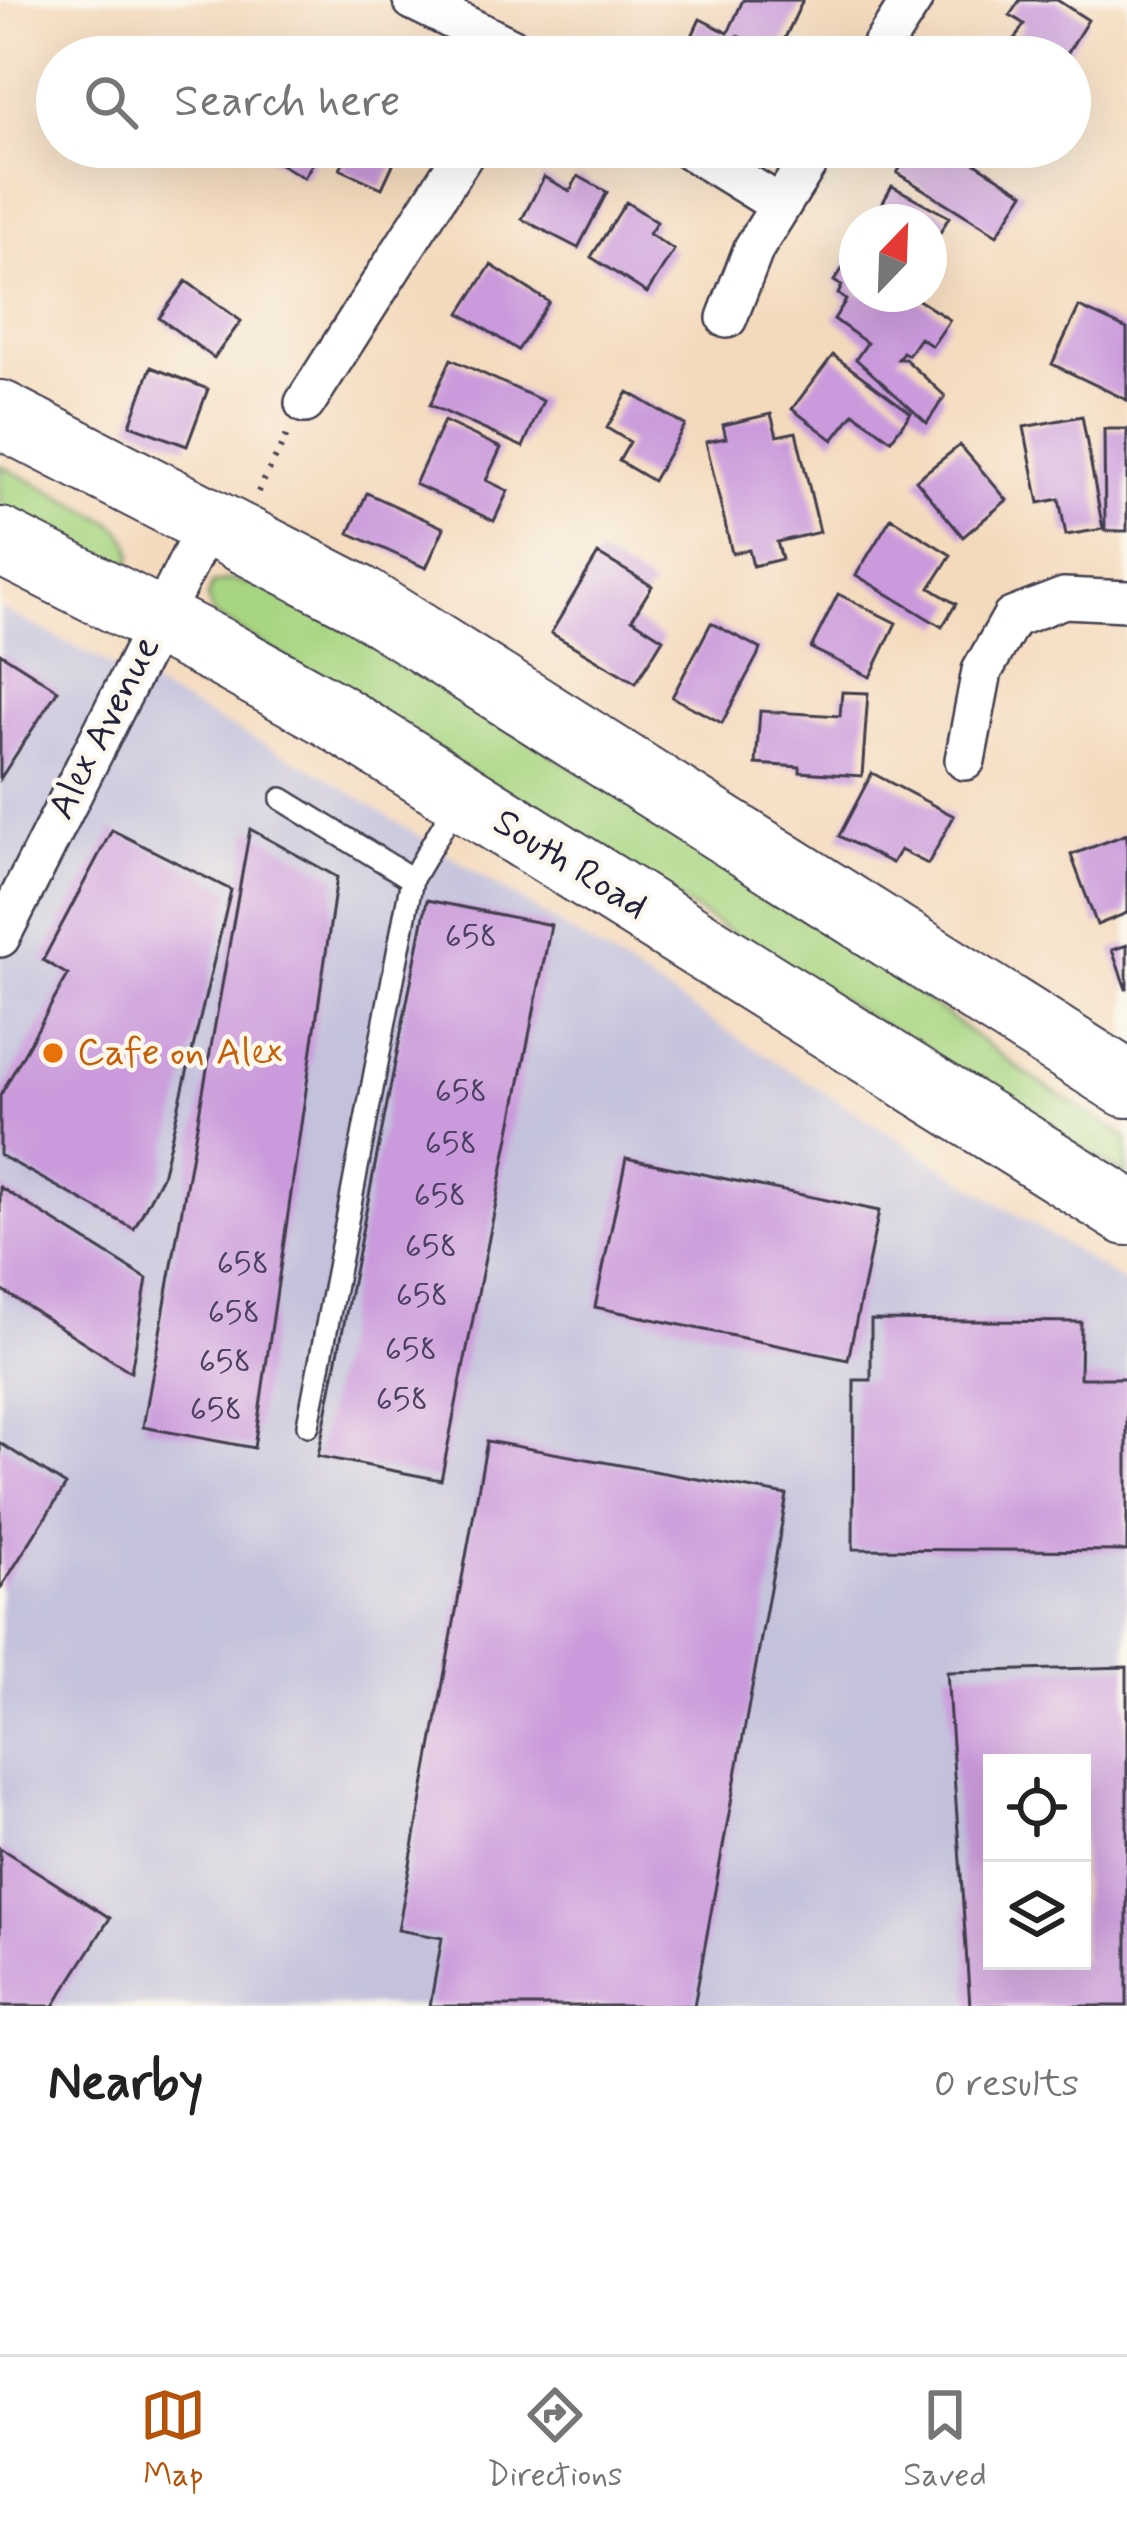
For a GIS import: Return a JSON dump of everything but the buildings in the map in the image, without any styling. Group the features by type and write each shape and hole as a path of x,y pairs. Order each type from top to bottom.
{"highway":[{"path":"0,414 356,597 1127,1084"},
{"name":"South Road","path":"0,541 299,695 1127,1212"}],"street":[{"path":"413,0 485,36"},
{"path":"889,36 912,0"},
{"path":"305,403 455,168"},
{"path":"720,168 780,205"},
{"path":"727,318 742,272 804,168"},
{"name":"Alex Avenue","path":"0,937 159,623 224,526"},
{"path":"965,760 982,671 1012,618 1064,598 1127,601"}],"lane":[{"path":"308,1425 412,879 460,796"},
{"path":"282,799 412,879"}],"path":[{"path":"224,526 305,403"}],"shaded area":[{"path":"0,608 318,772 1127,1284 1127,2006 0,2006"}],"green space":[{"path":"0,465 114,524 132,550 127,567 113,565 0,507"},
{"path":"230,580 267,587 320,607 849,943 1028,1075 1127,1138 1127,1176 213,614 207,598 212,584"}],"place":[{"name":"Cafe on Alex","path":"53,1053"}]}
